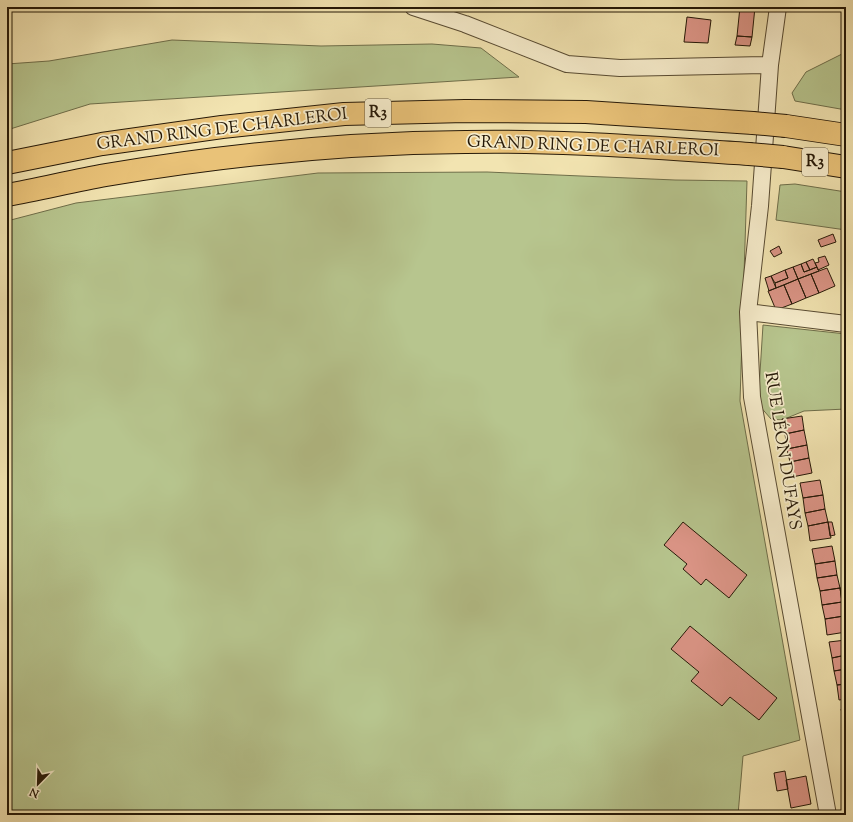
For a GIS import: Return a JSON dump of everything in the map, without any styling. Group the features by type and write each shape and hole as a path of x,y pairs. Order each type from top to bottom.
{"highway":[{"name":"GRAND RING DE CHARLEROI","path":"7,163 110,143 222,127 344,114 465,111 586,112 753,123 786,126 846,135"},
{"name":"GRAND RING DE CHARLEROI","path":"7,195 105,175 223,158 343,147 464,142 588,143 783,157 846,167"}],"street":[{"path":"413,7 465,24 567,64 620,68 770,65"},
{"name":"RUE LÉON DUFAYS","path":"778,7 770,65 760,206 748,312 752,397 828,815"},
{"path":"748,312 846,324"}],"green space":[{"path":"172,40 321,46 432,44 481,48 519,77 90,104 7,130 7,64 49,61"},
{"path":"844,53 846,54 846,110 795,101 792,93 806,72"},
{"path":"487,172 675,180 747,181 740,401 800,740 743,756 738,815 7,815 7,221 76,203 318,173"},
{"path":"795,184 846,192 846,230 776,220 780,185"},
{"path":"763,325 846,334 846,409 804,411 782,420 771,419 758,404"}],"building":[{"path":"740,7 755,7 752,37 737,36"},
{"path":"687,17 711,20 708,43 684,42"},
{"path":"737,36 752,37 750,46 735,45"},
{"path":"833,234 836,242 821,247 818,240"},
{"path":"779,246 782,253 774,257 770,251"},
{"path":"825,256 829,265 818,270 815,263 819,262 818,258"},
{"path":"813,259 817,267 810,270 806,262"},
{"path":"806,262 810,270 804,272 801,264"},
{"path":"801,264 804,272 817,267 819,271 798,279 793,267"},
{"path":"793,267 798,279 776,288 775,283 788,278 785,270"},
{"path":"827,268 835,286 819,293 811,274"},
{"path":"785,270 788,278 775,283 771,276"},
{"path":"811,274 819,293 806,298 798,279"},
{"path":"771,276 776,288 769,291 765,278"},
{"path":"798,279 806,298 792,304 784,285"},
{"path":"784,285 792,304 776,310 768,291"},
{"path":"802,416 804,430 785,434 782,419"},
{"path":"804,430 807,445 787,449 785,434"},
{"path":"807,445 809,458 790,462 787,449"},
{"path":"809,458 812,473 792,477 790,462"},
{"path":"820,480 823,495 803,498 800,483"},
{"path":"823,495 825,509 805,513 803,498"},
{"path":"825,509 828,522 808,526 805,513"},
{"path":"683,522 747,575 729,598 706,579 701,585 683,569 687,564 664,545"},
{"path":"828,522 831,538 810,541 808,526"},
{"path":"828,522 832,522 835,535 830,536"},
{"path":"832,546 835,561 815,564 812,549"},
{"path":"835,561 837,575 817,578 815,564"},
{"path":"837,575 840,588 820,591 817,578"},
{"path":"840,588 842,602 822,605 820,591"},
{"path":"840,588 846,588 846,602 842,602"},
{"path":"842,602 844,616 825,619 822,605"},
{"path":"844,616 846,632 827,635 825,619"},
{"path":"690,626 777,698 759,720 730,697 722,706 691,681 699,672 671,649"},
{"path":"846,640 846,655 832,658 829,642"},
{"path":"846,655 846,669 834,671 832,658"},
{"path":"846,669 846,684 837,685 834,671"},
{"path":"846,684 846,699 839,700 837,685"},
{"path":"846,708 846,724 844,724 841,709"},
{"path":"785,771 788,789 777,791 774,773"},
{"path":"806,776 811,804 791,808 786,780"}]}
